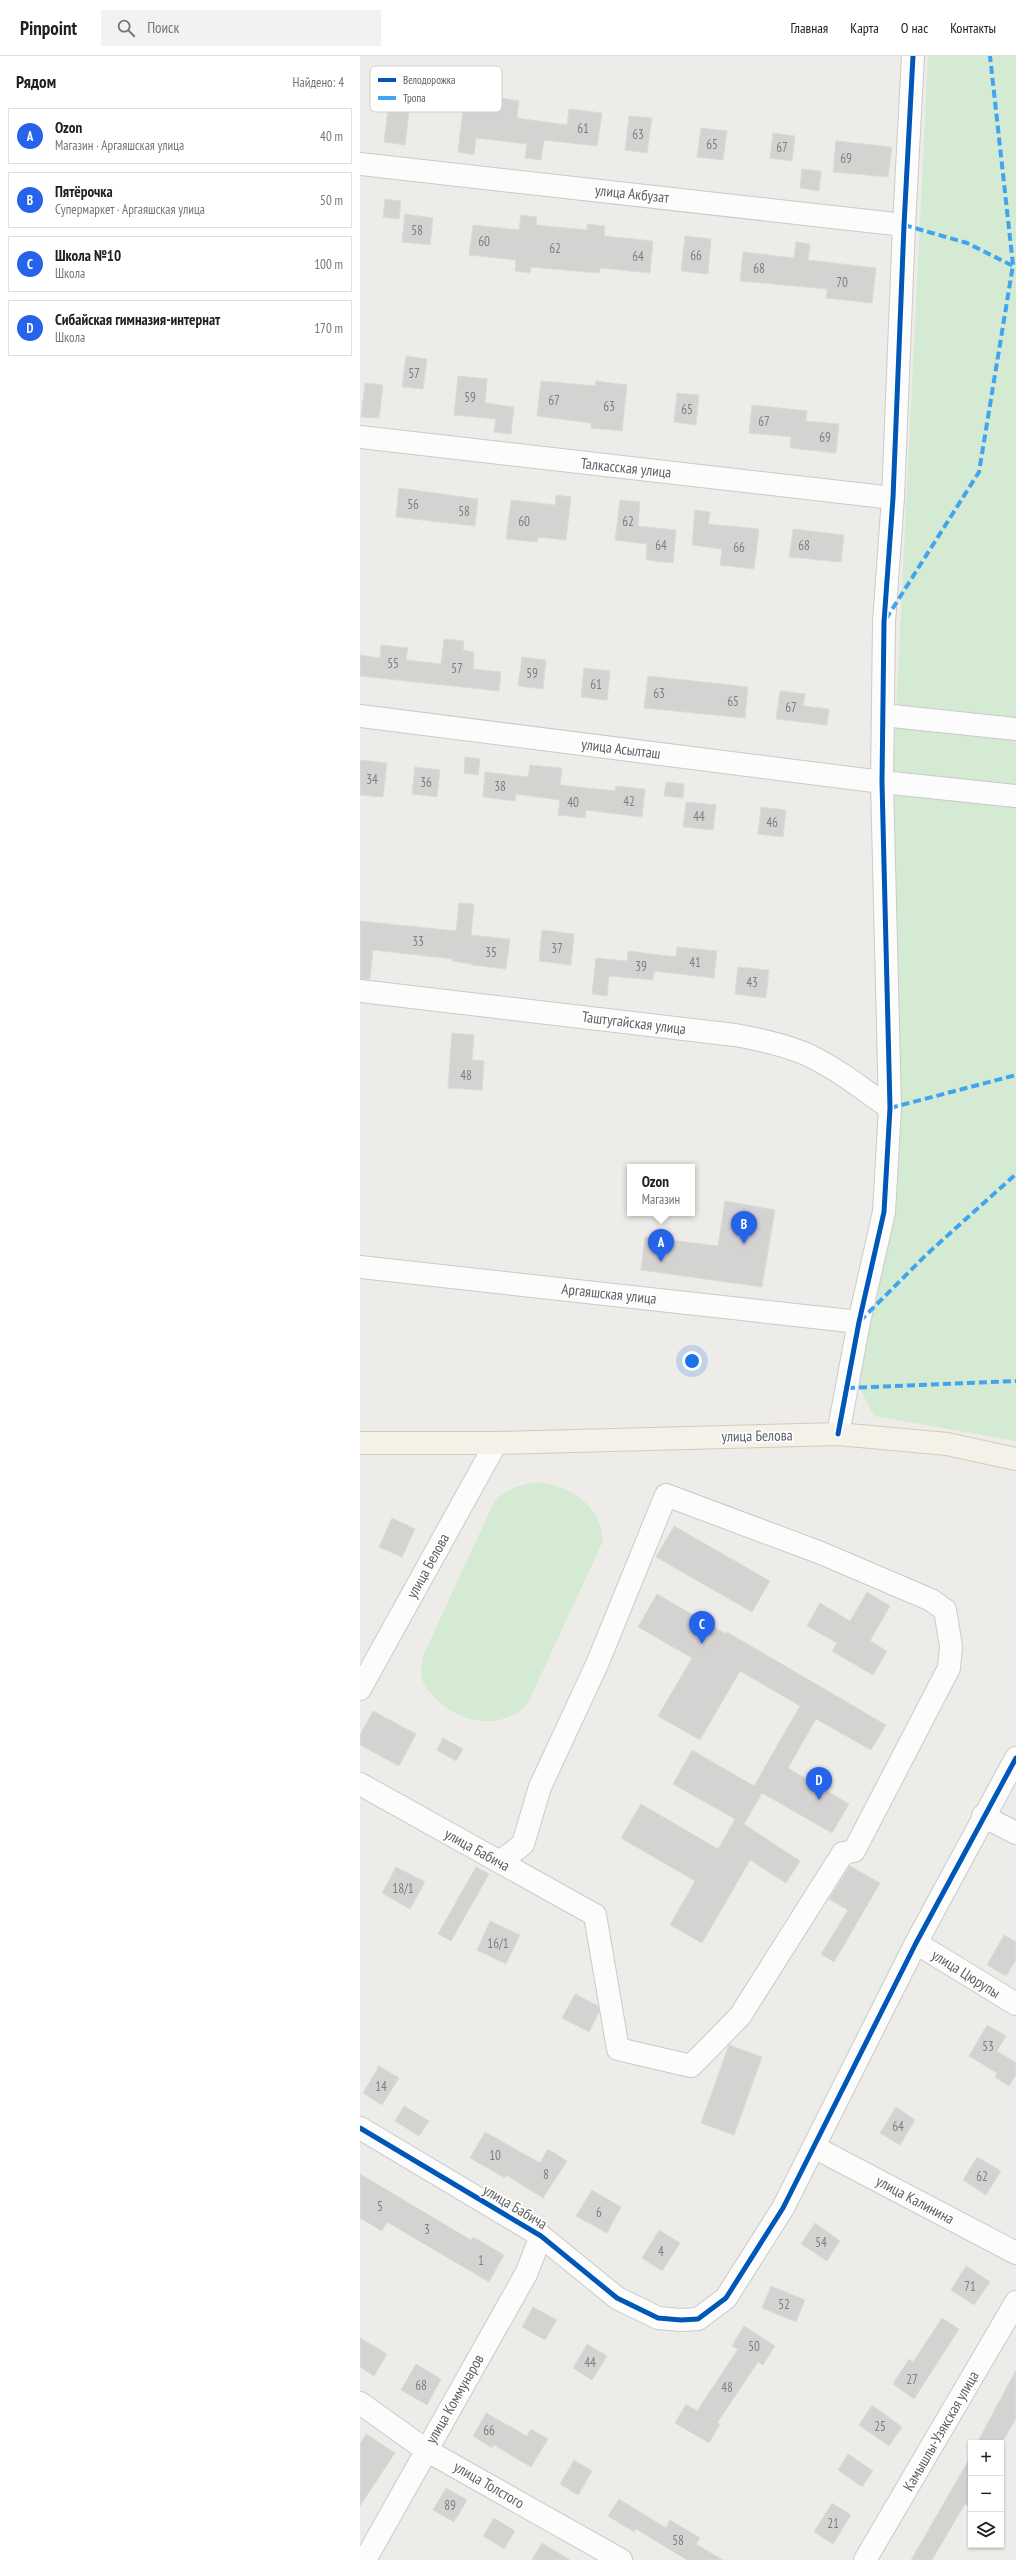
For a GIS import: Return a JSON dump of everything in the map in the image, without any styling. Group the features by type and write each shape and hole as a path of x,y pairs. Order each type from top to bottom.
{"main road":[{"name":"улица Белова","path":"360,1442 496,1443 838,1434 947,1444 1016,1459"}],"street":[{"path":"838,1434 859,1322 884,1212 890,1108 882,782 884,622 893,498 904,225 914,56"},
{"name":"улица Акбузат","path":"360,164 904,225"},
{"name":"Талкасская улица","path":"360,438 893,498"},
{"path":"883,715 1016,729"},
{"name":"улица Асылташ","path":"360,716 882,782 1016,796"},
{"name":"Таштугайская улица","path":"360,991 736,1035 770,1042 802,1053 838,1072 890,1108"},
{"name":"Аргаяшская улица","path":"360,1267 859,1322"},
{"name":"улица Белова","path":"360,1689 496,1443"},
{"name":"улица Бабича","path":"360,1784 595,1915 618,2049 691,2066 740,2016 843,1853 854,1851 949,1668 951,1646 945,1610 931,1600 821,1553 666,1495 598,1662 540,1787 523,1844 500,1862"},
{"path":"814,2147 916,1943 1016,1758"},
{"path":"984,1816 1016,1833"},
{"name":"улица Цюрупы","path":"916,1943 1016,2004"},
{"name":"улица Бабича","path":"360,2128 541,2236 617,2298 658,2318 681,2320 698,2319 726,2298 783,2208 814,2147"},
{"name":"улица Калинина","path":"814,2147 1016,2253"},
{"name":"улица Коммунаров","path":"365,2560 526,2274 541,2236"},
{"name":"Камышлы-Узякская улица","path":"865,2560 1016,2302"},
{"name":"улица Толстого","path":"360,2403 426,2450 621,2560"}],"green space":[{"path":"928,56 1016,56 1016,1441 874,1416 855,1379 875,1202 893,774"},
{"path":"540,1482 563,1488 583,1500 591,1508 597,1518 603,1541 527,1705 517,1713 495,1721 472,1720 451,1710 441,1703 426,1688 422,1675 424,1654 494,1502 509,1490 527,1484"}],"building":[{"path":"502,98 519,101 517,118 567,125 569,109 602,113 597,146 544,140 541,160 525,158 527,144 476,138 474,155 458,152 463,112 502,112"},
{"path":"388,112 409,112 405,145 384,142"},
{"path":"629,116 652,118 647,153 625,150"},
{"path":"701,128 727,131 723,160 697,157"},
{"path":"773,133 795,136 792,161 770,158"},
{"path":"836,141 892,147 888,177 833,172"},
{"path":"802,169 821,171 819,191 800,188"},
{"path":"385,199 401,201 399,219 383,217"},
{"path":"405,214 433,218 430,245 402,242"},
{"path":"521,215 537,217 536,225 587,230 587,224 605,226 604,236 653,241 650,273 600,268 599,273 531,267 530,273 515,271 516,260 469,255 473,225 519,230"},
{"path":"685,236 711,239 708,274 681,271"},
{"path":"796,242 810,244 808,260 876,268 872,303 826,298 827,289 740,281 743,252 794,258"},
{"path":"406,356 427,359 423,389 402,387"},
{"path":"458,376 487,379 485,403 514,407 511,434 494,432 496,419 454,415"},
{"path":"541,381 595,386 596,381 627,385 622,431 591,428 591,423 537,416"},
{"path":"365,383 383,385 379,418 361,417"},
{"path":"677,393 699,395 696,425 674,422"},
{"path":"752,405 807,411 806,421 839,424 836,453 790,448 791,437 749,433"},
{"path":"399,488 478,499 475,526 396,517"},
{"path":"556,495 571,497 566,540 538,537 537,542 506,539 511,500 555,505"},
{"path":"620,500 640,502 638,526 676,530 673,563 646,560 647,544 615,540"},
{"path":"695,510 710,512 708,524 759,529 754,569 720,565 722,549 692,545"},
{"path":"793,529 844,535 841,562 789,557"},
{"path":"444,639 464,641 463,650 474,652 473,669 501,672 499,691 360,676 360,655 380,658 381,645 408,648 406,660 441,664"},
{"path":"522,657 546,660 543,689 518,686"},
{"path":"584,668 610,671 607,700 581,697"},
{"path":"648,676 748,687 745,718 644,708"},
{"path":"780,691 805,694 803,706 829,709 827,725 776,719"},
{"path":"465,757 480,759 478,775 464,773"},
{"path":"360,760 387,763 383,797 360,795"},
{"path":"530,765 562,768 560,785 615,791 616,786 645,789 642,817 586,810 585,818 558,815 560,800 516,794 515,801 483,797 485,772 528,777"},
{"path":"415,767 440,770 437,797 412,794"},
{"path":"666,782 684,784 683,798 664,796"},
{"path":"686,802 716,805 713,830 683,827"},
{"path":"761,807 786,810 783,837 758,834"},
{"path":"459,903 474,904 471,935 510,939 506,969 472,965 452,961 453,959 373,950 370,979 360,979 360,921 456,931"},
{"path":"542,930 574,934 571,965 539,961"},
{"path":"677,947 717,951 714,978 654,971 653,980 609,976 607,996 592,994 596,958 627,961 628,951 676,957"},
{"path":"738,967 769,970 766,998 735,994"},
{"path":"452,1033 474,1035 472,1060 484,1061 482,1090 448,1088"},
{"path":"725,1201 775,1210 762,1287 641,1270 645,1237 718,1246"},
{"path":"392,1518 415,1529 402,1557 379,1547"},
{"path":"674,1526 770,1581 752,1612 656,1557"},
{"path":"867,1592 890,1606 870,1641 887,1651 873,1675 832,1651 837,1643 807,1626 820,1603 850,1621"},
{"path":"657,1594 726,1634 727,1632 886,1725 871,1750 816,1719 788,1768 849,1804 832,1833 762,1793 744,1824 800,1861 786,1883 750,1860 702,1943 670,1925 695,1881 621,1838 641,1804 718,1849 735,1819 673,1784 692,1750 754,1786 800,1706 740,1671 700,1740 658,1716 692,1658 638,1627"},
{"path":"373,1711 416,1734 399,1766 360,1745 360,1735"},
{"path":"443,1738 463,1749 456,1761 437,1750"},
{"path":"850,1866 880,1883 834,1962 821,1954 848,1910 829,1899"},
{"path":"396,1867 425,1882 410,1909 382,1893"},
{"path":"476,1867 489,1874 451,1941 438,1934"},
{"path":"490,1921 520,1935 506,1964 477,1950"},
{"path":"1004,1935 1016,1942 1016,1960 1006,1976 987,1965"},
{"path":"575,1994 598,2006 599,2012 589,2032 562,2018"},
{"path":"987,2025 1006,2036 997,2051 1016,2063 1016,2075 1009,2086 995,2077 997,2073 969,2056"},
{"path":"729,2045 762,2057 734,2135 701,2123"},
{"path":"379,2066 399,2078 382,2105 363,2093"},
{"path":"404,2106 429,2121 419,2136 395,2121"},
{"path":"896,2107 915,2120 900,2145 880,2133"},
{"path":"485,2132 540,2163 548,2149 567,2161 543,2198 506,2175 505,2178 470,2158"},
{"path":"977,2157 1001,2171 986,2195 963,2180"},
{"path":"360,2174 471,2240 473,2237 504,2255 489,2282 387,2222 382,2231 360,2218"},
{"path":"592,2190 621,2207 607,2233 576,2216"},
{"path":"815,2223 840,2241 827,2261 801,2244"},
{"path":"659,2230 680,2243 662,2271 642,2258"},
{"path":"966,2266 990,2282 974,2305 951,2290"},
{"path":"771,2286 805,2300 796,2322 762,2308"},
{"path":"533,2307 557,2320 545,2340 522,2327"},
{"path":"942,2318 959,2329 914,2399 893,2384 909,2359 913,2362"},
{"path":"744,2326 775,2346 763,2365 758,2362 717,2423 720,2424 709,2443 675,2423 686,2404 697,2411 738,2349 732,2346"},
{"path":"360,2338 387,2354 374,2376 360,2367"},
{"path":"587,2344 607,2356 592,2380 573,2368"},
{"path":"416,2364 441,2379 427,2405 401,2390"},
{"path":"1016,2370 1016,2418 1004,2440 979,2440"},
{"path":"872,2405 902,2427 889,2446 859,2425"},
{"path":"486,2413 527,2436 531,2429 548,2439 531,2467 494,2445 492,2448 473,2436"},
{"path":"366,2434 395,2453 360,2506 360,2444"},
{"path":"848,2454 873,2471 862,2487 838,2470"},
{"path":"574,2460 592,2471 578,2495 560,2484"},
{"path":"968,2461 968,2506 965,2504 932,2560 911,2560"},
{"path":"446,2488 467,2500 454,2522 433,2510"},
{"path":"619,2499 666,2528 670,2520 700,2538 696,2544 723,2560 687,2560 636,2529 634,2532 608,2516"},
{"path":"832,2503 851,2515 833,2544 814,2532"},
{"path":"494,2518 515,2531 504,2549 483,2536"},
{"path":"542,2543 570,2560 532,2560"}],"marked path":[{"path":"886,619 979,472 1013,265 990,56"},
{"path":"904,225 967,243 1015,267"},
{"path":"890,1108 1016,1075"},
{"path":"860,1321 927,1254 1016,1174"},
{"path":"847,1388 1016,1381"}],"cycle path":[{"path":"838,1434 859,1322 884,1212 890,1108 882,782 884,622 893,498 904,225 913,56"},
{"path":"360,2128 541,2236 617,2298 658,2318 681,2320 698,2319 726,2298 783,2208 916,1943 1016,1758"}],"place":[{"name":"Пятёрочка","path":"744,1244"},
{"name":"Ozon","path":"661,1262"},
{"name":"Школа №10","path":"702,1644"},
{"name":"Сибайская гимназия-интернат","path":"819,1800"}]}
